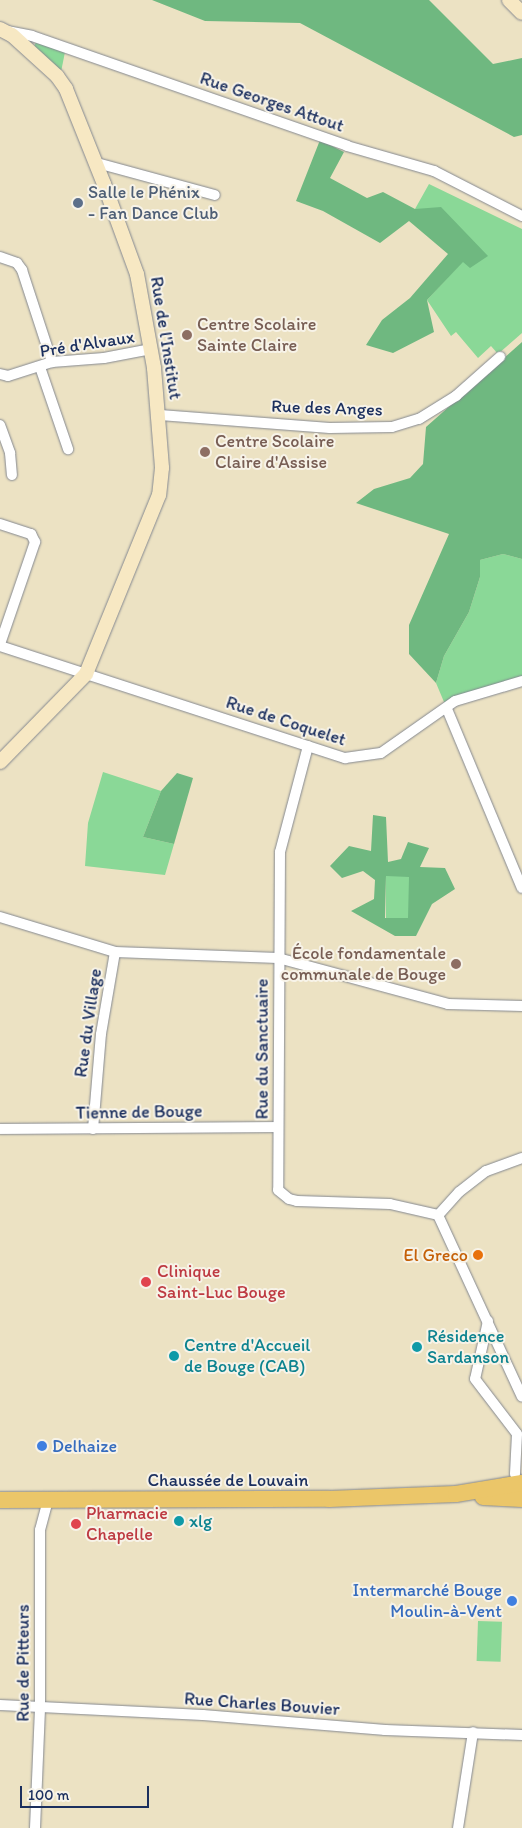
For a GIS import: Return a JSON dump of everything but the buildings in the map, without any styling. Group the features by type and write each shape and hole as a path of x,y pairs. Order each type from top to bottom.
{"main road":[{"name":"Chaussée de Louvain","path":"456,1494 518,1479"},
{"name":"Chaussée de Louvain","path":"0,1500 329,1500 456,1494 522,1499"}],"street":[{"path":"509,0 522,13"},
{"name":"Rue de l'Institut","path":"3,30 57,76 96,163 137,274 151,349 160,415 162,468 159,495 86,674"},
{"name":"Rue Georges Attout","path":"3,30 32,36 347,146 426,168 522,216"},
{"path":"96,163 215,195"},
{"path":"0,257 17,263 22,270 52,362"},
{"name":"Pré d'Alvaux","path":"0,374 8,376 52,362 95,359 151,349"},
{"name":"Rue des Anges","path":"160,415 330,428 392,427 419,419 456,396 500,357"},
{"path":"40,367 68,449"},
{"path":"0,425 10,453 12,475"},
{"path":"0,524 31,534 35,542 0,645"},
{"name":"Rue de Coquelet","path":"0,645 345,758 375,755 447,709 455,701 522,681"},
{"path":"0,762 86,674"},
{"path":"447,709 522,888"},
{"name":"Rue du Sanctuaire","path":"308,746 280,852 278,1190 289,1199 390,1204 438,1215"},
{"path":"0,917 115,952 278,958 448,1004 522,1006"},
{"name":"Rue du Village","path":"92,1129 101,1034 115,952"},
{"name":"Tienne de Bouge","path":"0,1129 278,1127"},
{"path":"522,1158 486,1171 459,1192 438,1215 522,1397"},
{"path":"488,1321 475,1379 517,1434 518,1479"},
{"name":"Rue de Pitteurs","path":"35,1828 40,1708 40,1530 48,1500"},
{"name":"Rue Charles Bouvier","path":"0,1705 203,1715 385,1730 473,1732 522,1736"},
{"path":"458,1828 473,1732"}],"green space":[{"path":"152,0 429,0 493,64 522,58 522,135 514,137 300,23 205,21"},
{"path":"36,42 65,52 61,72 33,49"},
{"path":"320,140 344,152 330,178 367,198 383,192 415,209 441,207 488,256 470,268 463,262 427,300 434,332 393,353 366,345 382,320 410,298 448,254 409,221 380,243 323,211 296,201"},
{"path":"429,184 522,229 522,333 498,354 491,346 478,358 456,332 451,336 427,300 463,261 415,209"},
{"path":"522,342 522,559 503,554 480,560 480,577 469,612 444,656 436,683 409,654 409,625 449,534 356,503 374,489 410,478 423,464 426,427"},
{"path":"503,554 522,559 522,681 447,709 436,683 444,656 469,612 480,577 480,560"},
{"path":"103,772 161,791 143,837 174,844 165,875 85,866 88,823"},
{"path":"177,773 193,778 174,844 143,837 161,791"},
{"path":"373,815 386,817 388,862 401,859 408,842 429,848 420,867 445,868 455,889 432,904 416,936 395,936 351,911 374,899 375,880 363,871 342,878 330,866 349,846 371,851","holes":["386,876 409,877 408,918 385,918"]},
{"path":"386,876 409,876 409,918 386,918"},
{"path":"478,1621 502,1622 501,1662 477,1661"}],"place":[{"name":"Salle le Phénix - Fan Dance Club","path":"78,203"},
{"name":"Centre Scolaire Sainte Claire","path":"187,335"},
{"name":"Centre Scolaire Claire d'Assise","path":"205,452"},
{"name":"École fondamentale communale de Bouge","path":"456,964"},
{"name":"El Greco","path":"478,1255"},
{"name":"Clinique Saint-Luc Bouge","path":"146,1282"},
{"name":"Résidence Sardanson","path":"417,1347"},
{"name":"Centre d'Accueil de Bouge (CAB)","path":"174,1356"},
{"name":"Delhaize","path":"42,1446"},
{"name":"xlg","path":"179,1521"},
{"name":"Pharmacie Chapelle","path":"76,1524"},
{"name":"Intermarché Bouge Moulin-à-Vent","path":"512,1601"}]}
